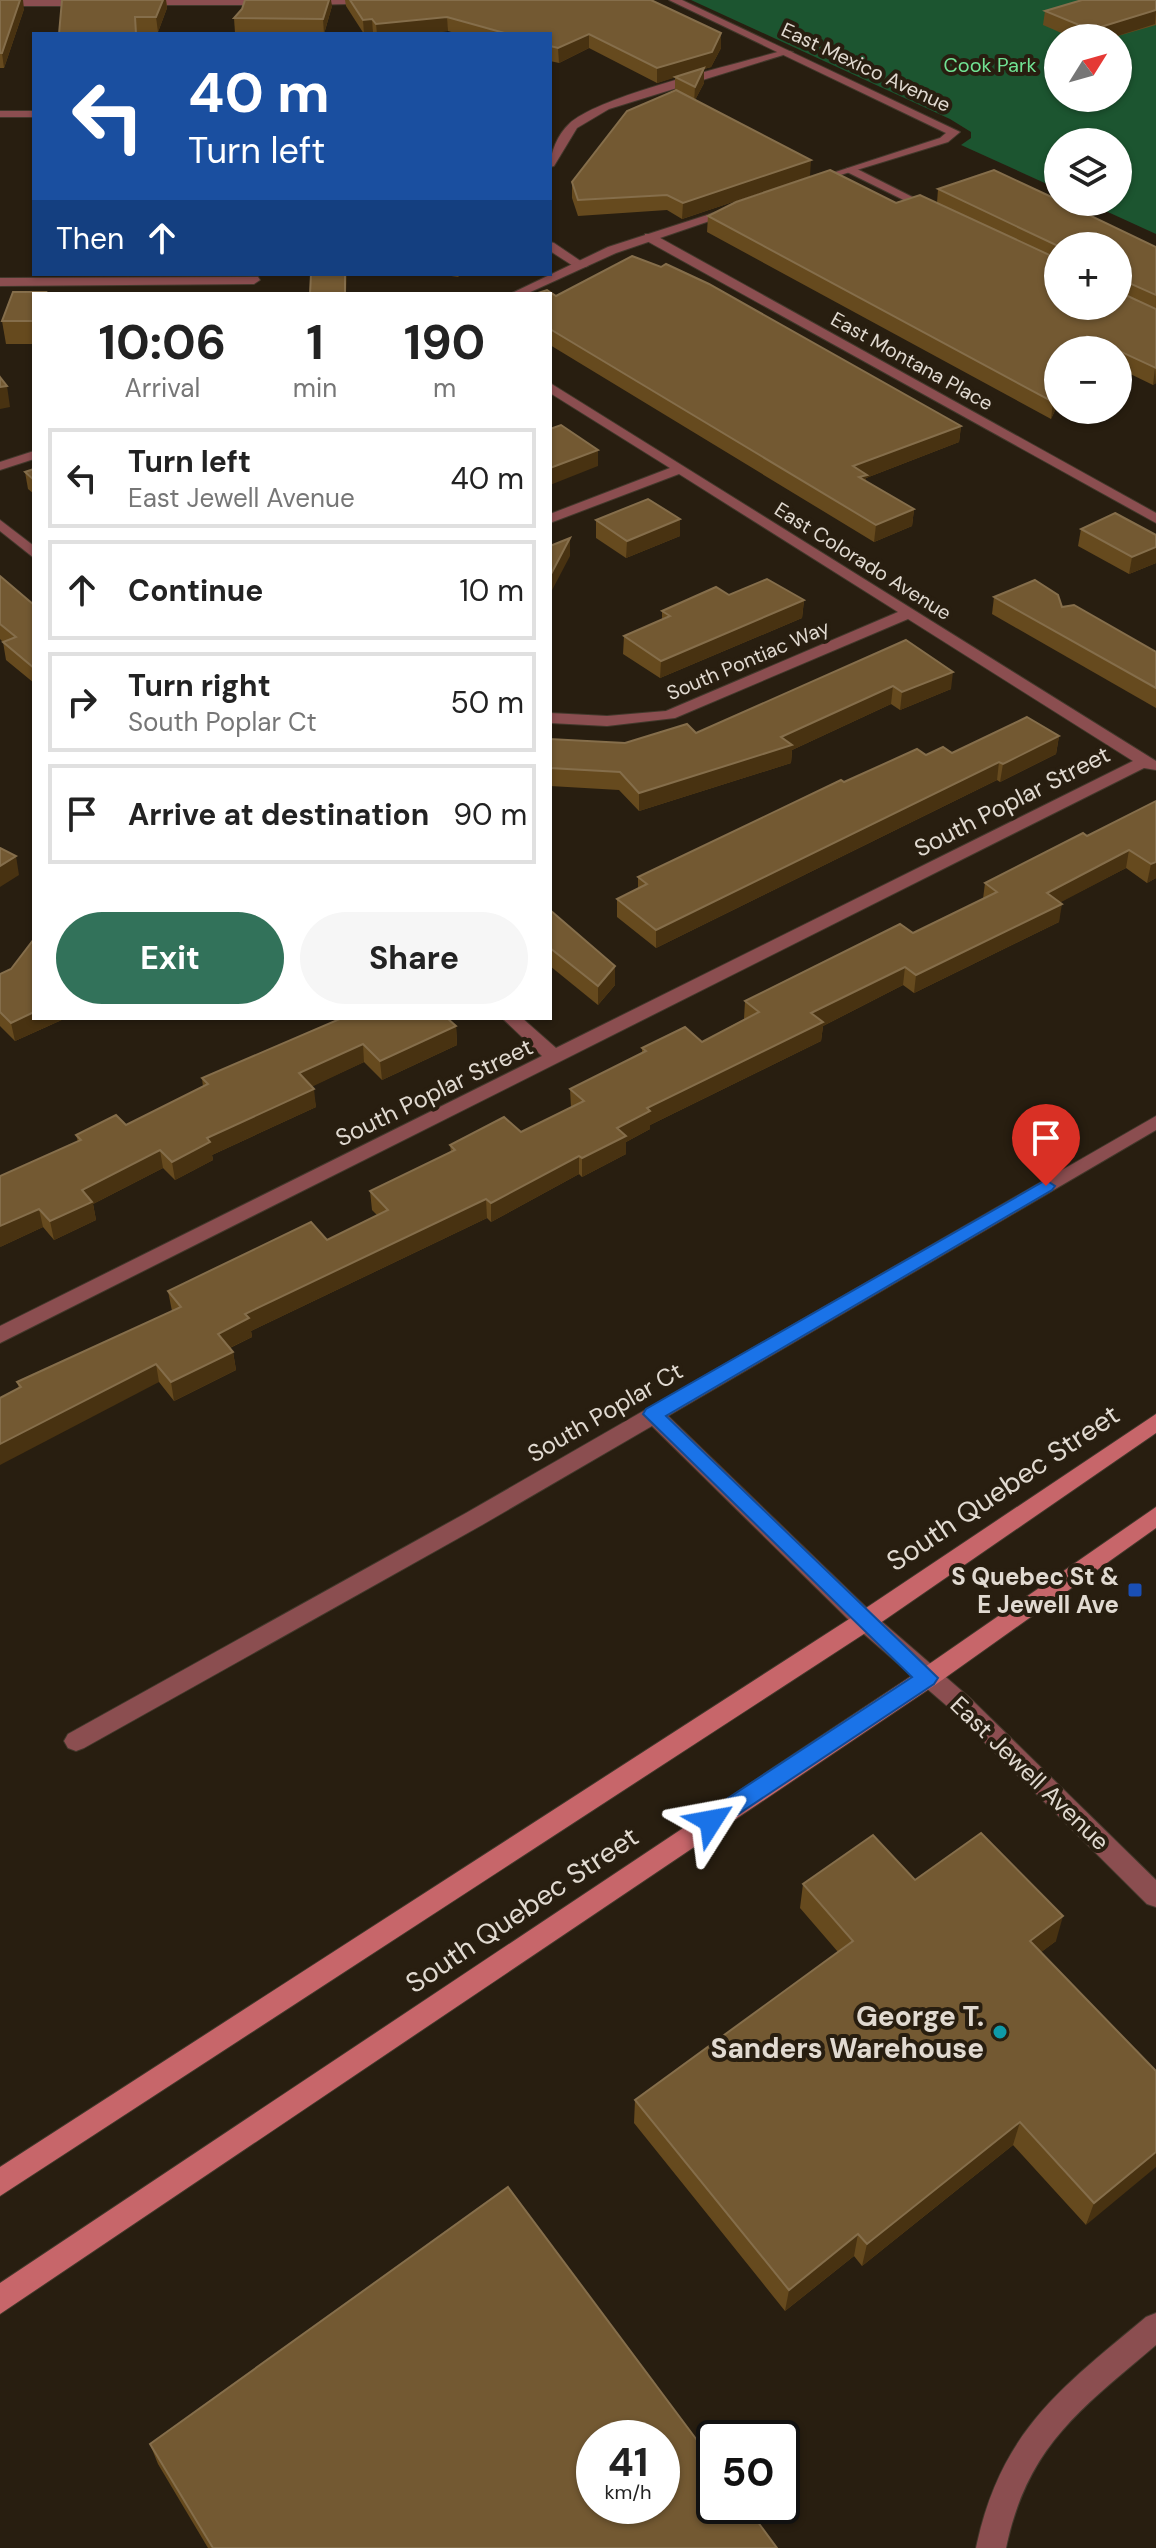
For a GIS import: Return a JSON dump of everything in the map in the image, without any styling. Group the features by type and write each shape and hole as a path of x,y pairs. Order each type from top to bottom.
{"main road":[{"name":"South Quebec Street","path":"0,2183 865,1621 1156,1422"},
{"name":"South Quebec Street","path":"0,2300 927,1678 1156,1516"}],"street":[{"path":"294,2 397,0"},
{"name":"East Mexico Avenue","path":"674,0 954,132 944,140 851,170"},
{"path":"125,2 279,2"},
{"path":"0,3 94,3"},
{"path":"552,161 573,126 605,107 788,52"},
{"path":"0,114 32,114"},
{"path":"808,185 851,170 948,217"},
{"path":"521,292 649,237 750,204"},
{"name":"East Montana Place","path":"649,237 1156,519"},
{"path":"552,247 582,266"},
{"path":"0,282 254,277"},
{"name":"East Colorado Avenue","path":"552,388 1150,764"},
{"path":"0,466 32,456"},
{"path":"552,518 680,469"},
{"path":"0,524 32,552"},
{"name":"South Pontiac Way","path":"552,718 607,721 669,715 909,613"},
{"name":"South Poplar Street","path":"0,1335 1150,764"},
{"path":"513,1020 556,1058"},
{"name":"South Poplar Ct","path":"76,1741 653,1414 1156,1122"},
{"name":"East Jewell Avenue","path":"653,1414 865,1621 927,1678 962,1705 1156,1896"},
{"path":"991,2548 1005,2489 1019,2459 1039,2432 1156,2327"}],"green space":[{"name":"Cook Park","path":"691,0 1156,0 1156,234 1117,216 1132,216 1132,128 1044,128 1044,183 961,145 971,138 971,132 950,119"}],"building":[{"path":"0,0 20,0 2,53 0,53"},
{"path":"62,0 163,0 156,17 135,17 136,32 59,32"},
{"path":"245,0 329,0 323,19 234,18"},
{"path":"350,0 651,0 721,33 712,52 657,68 589,34 558,48 552,46 552,32 501,32 447,17 376,24 372,19 363,20"},
{"path":"1082,0 1156,0 1156,10 1110,24 1076,24 1045,11"},
{"path":"704,68 695,87 675,77"},
{"path":"676,90 811,160 683,203 667,195 578,200 572,182 627,111"},
{"path":"830,170 896,203 920,195 1044,253 1044,320 1132,320 1132,298 1156,309 1156,368 1132,357 1132,336 1044,336 1044,397 708,216 736,202"},
{"path":"994,170 1044,193 1044,216 1091,216 1125,232 1044,232 1044,239 938,189"},
{"path":"1132,236 1156,247 1156,295 1132,284"},
{"path":"632,256 661,267 666,264 709,284 961,426 853,466 867,475 859,477 914,509 876,525 552,330 552,293 556,296"},
{"path":"311,276 345,276 345,292 310,292"},
{"path":"13,292 32,292 32,321 2,321"},
{"path":"561,425 598,450 552,467 552,428"},
{"path":"648,499 680,519 627,541 596,520"},
{"path":"1115,513 1156,535 1156,547 1132,557 1081,529"},
{"path":"570,538 552,572 552,545"},
{"path":"0,576 32,603 32,666 3,642 16,637 0,624"},
{"path":"767,579 804,600 661,661 624,636 670,616 662,611 716,587 729,595"},
{"path":"1035,580 1058,595 1062,607 1074,605 1156,652 1156,688 994,597"},
{"path":"906,640 953,672 902,692 893,686 781,737 792,745 639,793 620,772 552,768 552,739 625,743 687,724 696,733"},
{"path":"1027,717 1059,736 1003,764 999,762 656,930 617,899 647,884 638,877 841,780 844,782 917,749 926,755 943,747 952,753"},
{"path":"1156,801 1156,862 1151,864 1129,850 1047,893 1062,904 916,975 905,967 811,1013 823,1022 647,1108 650,1111 617,1128 626,1136 582,1158 579,1156 491,1203 486,1199 245,1314 249,1318 218,1334 233,1352 171,1382 156,1364 0,1444 0,1398 21,1387 17,1382 181,1307 168,1291 311,1222 327,1240 388,1210 370,1191 455,1150 450,1145 504,1117 521,1132 584,1101 570,1089 646,1051 642,1048 685,1027 702,1042 759,1012 745,1001 900,924 913,933 997,892 985,883 1083,833 1087,836"},
{"path":"0,848 16,856 0,866"},
{"path":"552,912 615,966 598,986 552,950"},
{"path":"32,942 32,1013 11,1023 0,1012 0,974 11,969"},
{"path":"337,1020 449,1020 456,1026 380,1061 363,1044 299,1073 314,1089 207,1138 210,1142 172,1162 160,1150 82,1190 92,1202 50,1221 39,1209 0,1226 0,1176 81,1140 76,1135 116,1115 126,1125 208,1084 202,1078"},
{"path":"981,1833 1063,1916 1030,1941 1156,2071 1156,2152 1094,2203 1020,2122 867,2244 858,2234 789,2290 635,2100 853,1941 803,1884 873,1835 915,1880"},
{"path":"508,2187 696,2439 696,2524 759,2524 777,2548 213,2548 150,2444"}],"place":[{"name":"S Quebec St & E Jewell Ave","path":"1135,1590"},
{"name":"George T. Sanders Warehouse","path":"1000,2032"}],"route":[{"path":"711,1821 927,1678 827,1585 653,1414 1046,1186"}]}
